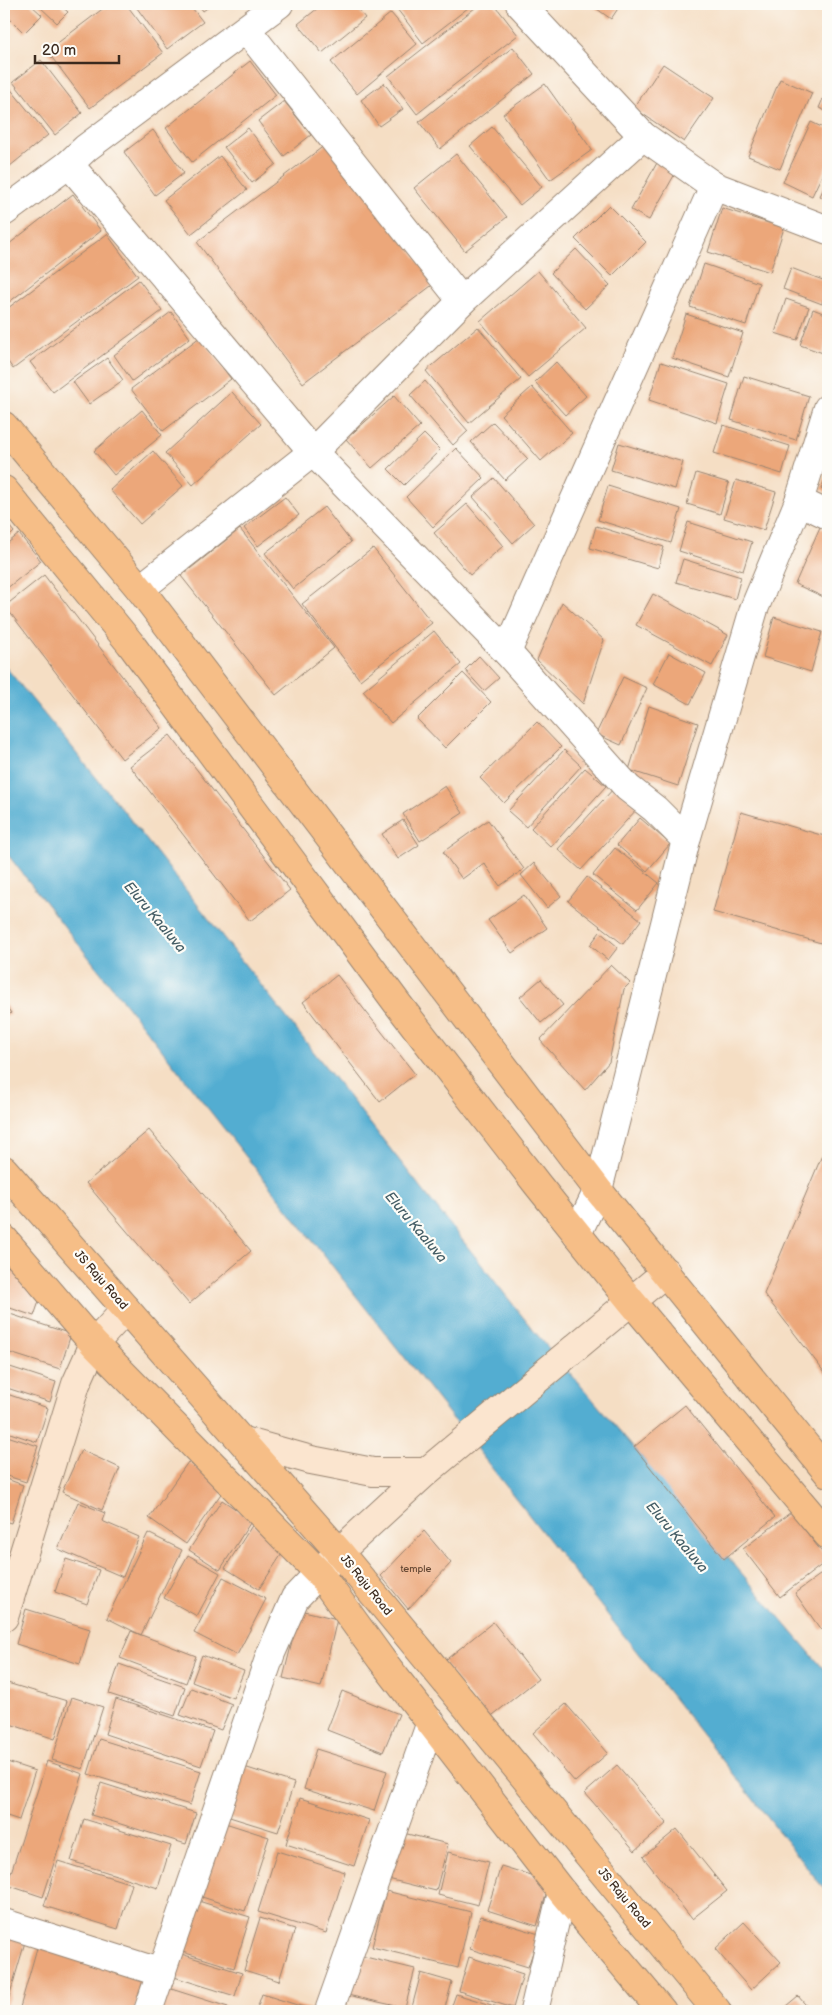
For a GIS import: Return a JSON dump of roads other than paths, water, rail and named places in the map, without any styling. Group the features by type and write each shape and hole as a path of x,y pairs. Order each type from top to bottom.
{"main road":[{"path":"4,426 140,589 598,1190 828,1473"},
{"path":"4,490 130,642 397,1003 577,1234 828,1535"},
{"name":"JS Raju Road","path":"4,1170 339,1552 717,2011"},
{"path":"4,1240 94,1344 319,1573 430,1722 562,1892 662,2011"}],"street":[{"path":"4,212 69,164 86,148 279,4"},
{"path":"520,4 643,136 714,186 828,230"},
{"path":"246,29 462,301"},
{"path":"140,589 313,452 462,301 643,136"},
{"path":"69,164 313,452 508,652 628,788 655,809 686,840"},
{"path":"508,652 714,186"},
{"path":"577,1234 598,1190 686,840 754,609 799,501 828,408"},
{"path":"799,501 828,515"},
{"path":"148,2011 271,1653 295,1598 339,1552 426,1472 666,1272"},
{"path":"4,1617 76,1384 94,1344 126,1308"},
{"path":"243,1441 311,1460 373,1472 426,1472"},
{"path":"329,2011 430,1722"},
{"path":"534,2011 562,1892"},
{"path":"4,1923 162,1973"}],"water":[{"name":"Eluru Kaaluva","path":"4,665 122,809 534,1331 828,1674 828,1894 4,850"}]}
